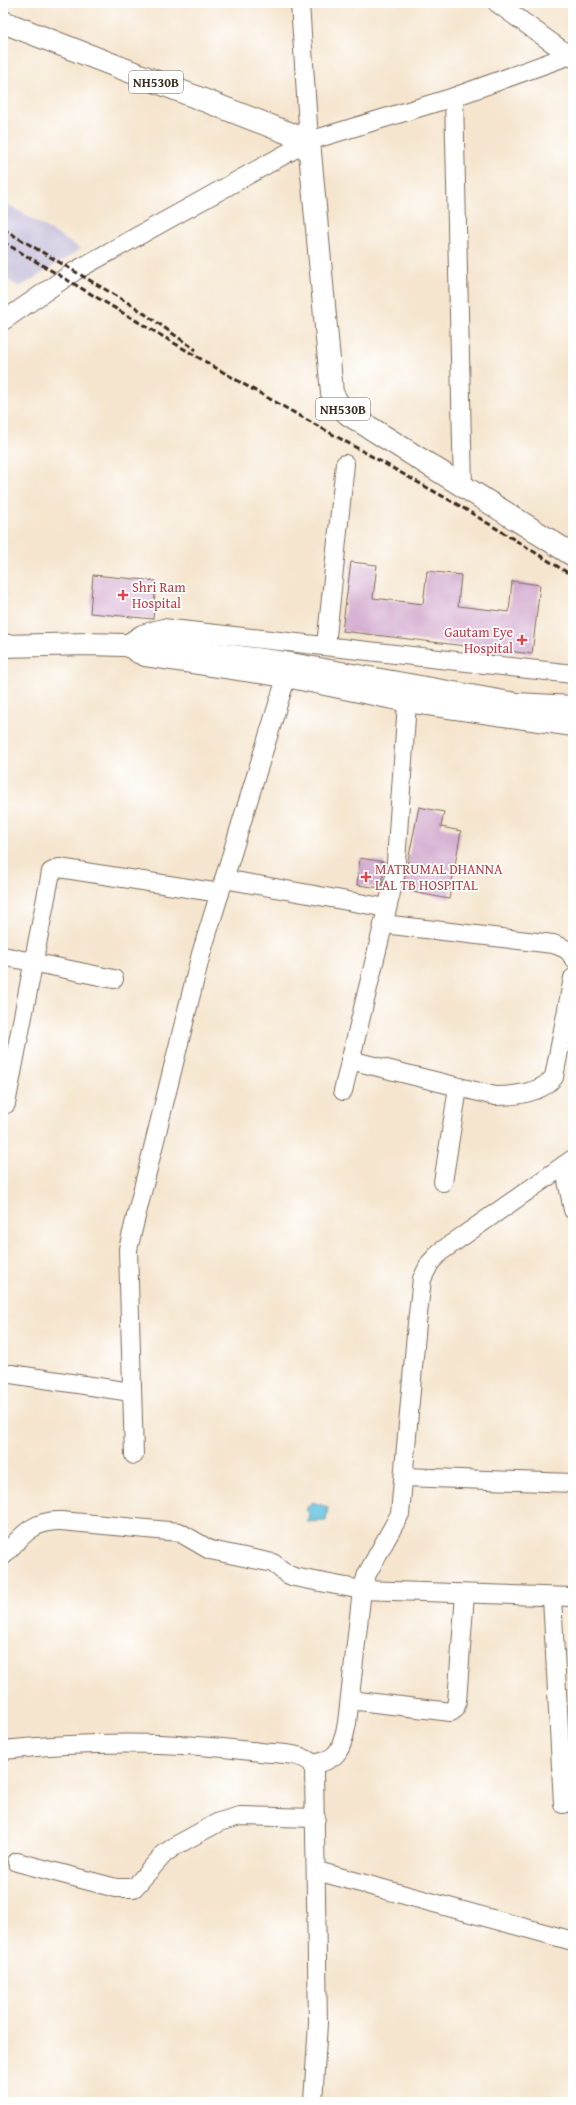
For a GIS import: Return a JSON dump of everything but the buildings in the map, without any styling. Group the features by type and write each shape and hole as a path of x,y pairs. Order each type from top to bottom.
{"main road":[{"name":"NH530B","path":"3,22 309,141 332,393 339,404 348,414 573,555"},
{"path":"3,646 88,644 158,646 306,666 516,704 573,707"}],"street":[{"path":"300,3 309,141"},
{"path":"497,3 572,56"},
{"path":"3,321 75,271 309,141 454,96 572,56"},
{"path":"454,96 463,486"},
{"path":"326,646 345,464"},
{"path":"573,674 163,628 142,634 125,645 144,657 286,678 408,703 573,727"},
{"path":"134,1455 128,1249 201,954 286,678"},
{"path":"342,1091 395,876 408,703"},
{"path":"6,1104 49,875 54,869 222,886 385,916 553,944 564,947 573,958"},
{"path":"3,956 114,979"},
{"path":"350,1060 495,1096 503,1096 543,1087 551,1082 554,1077 573,978"},
{"path":"443,1182 458,1088"},
{"path":"313,1764 324,1762 337,1755 342,1743 350,1700 362,1590 367,1574 400,1514 422,1279 440,1252 568,1162 573,1210"},
{"path":"11,1374 131,1392"},
{"path":"404,1477 573,1483"},
{"path":"3,1556 26,1532 38,1524 48,1520 184,1534 210,1550 273,1563 287,1574 294,1577 362,1590 573,1597"},
{"path":"350,1700 451,1712 455,1709 457,1701 465,1594"},
{"path":"552,1597 563,1804"},
{"path":"3,1750 34,1747 166,1743 300,1756 313,1764 316,1818 318,2023 313,2102"},
{"path":"17,1862 116,1888 134,1888 164,1854 175,1846 219,1822 240,1816 316,1818"},
{"path":"317,1871 573,1941"}],"shaded area":[{"path":"3,201 81,249 20,287 3,277"}],"water":[{"path":"312,1502 328,1507 326,1521 307,1522 310,1515 306,1509"}],"railway":[{"path":"3,229 135,307 196,350"},
{"path":"3,242 245,385 460,506 573,576"}],"place":[{"name":"Shri Ram Hospital","path":"123,595"},
{"name":"Gautam Eye Hospital","path":"522,640"},
{"name":"MATRUMAL DHANNA LAL TB HOSPITAL","path":"366,877"}]}
